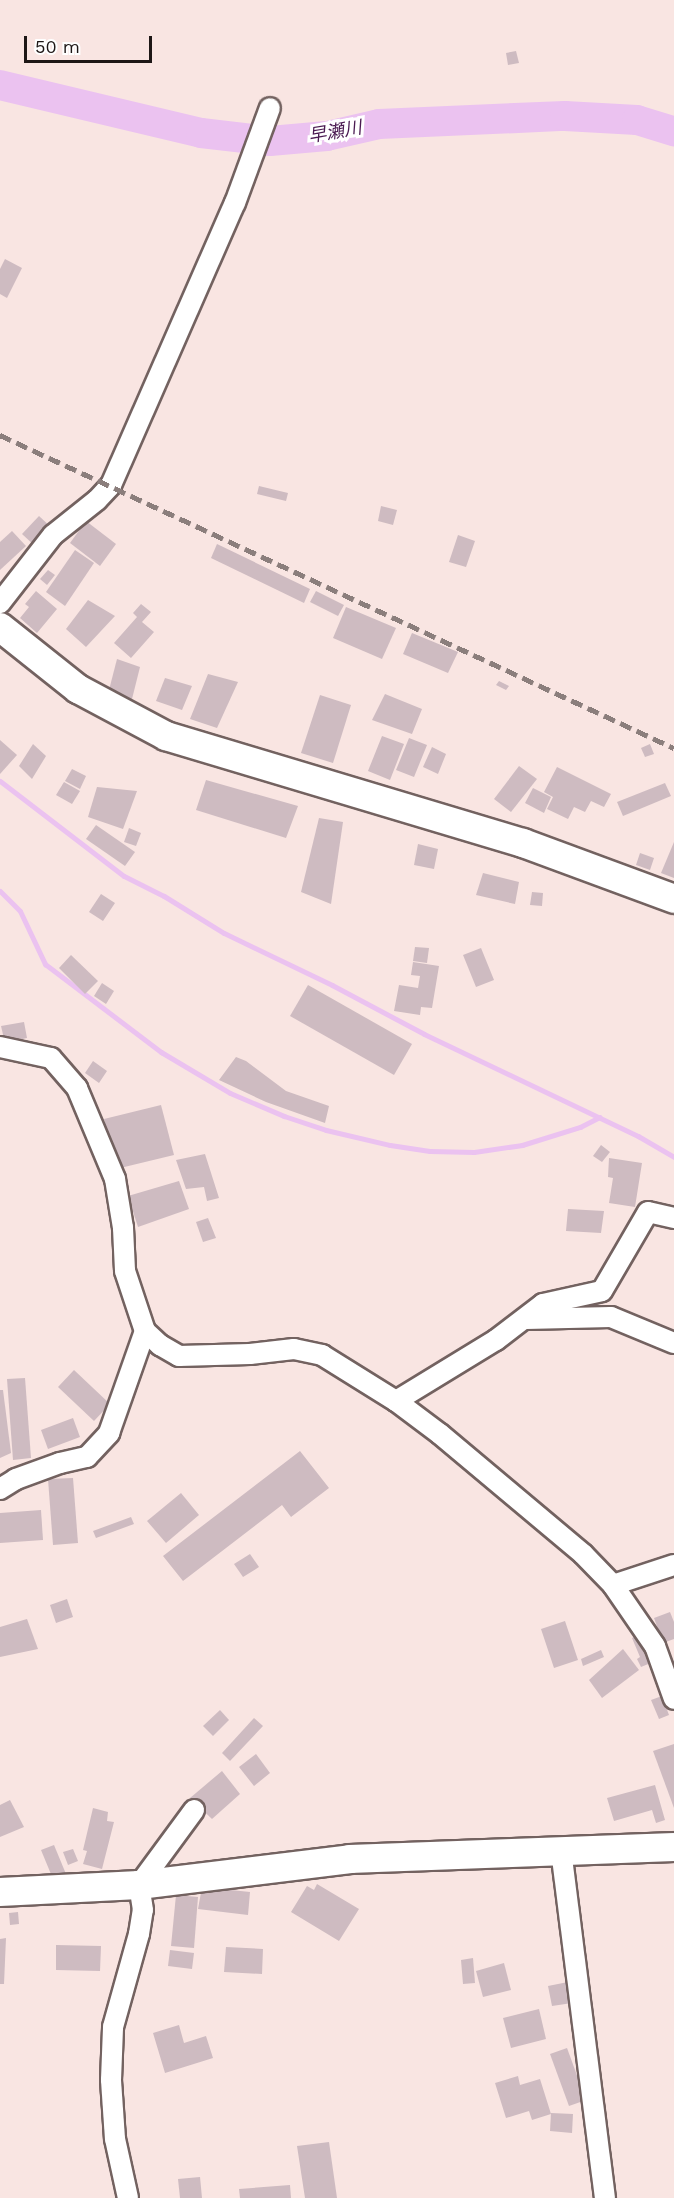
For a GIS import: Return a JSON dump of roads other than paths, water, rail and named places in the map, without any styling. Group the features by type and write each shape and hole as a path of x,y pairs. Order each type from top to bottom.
{"street":[{"path":"0,603 53,534 97,500 111,485 235,203 270,108"},
{"path":"0,627 78,689 166,736 523,843 674,899"},
{"path":"0,1047 51,1058 77,1088 115,1179 123,1228 125,1271 146,1330 160,1345 179,1356 250,1354 294,1348 322,1355 396,1401 440,1434 583,1554 613,1585 655,1646 674,1699"},
{"path":"396,1401 496,1340 543,1304 603,1292 648,1212 674,1218"},
{"path":"526,1319 611,1317 674,1342"},
{"path":"0,1489 16,1479 60,1464 87,1458 109,1433 146,1330"},
{"path":"613,1585 674,1565"},
{"path":"128,2198 115,2139 113,2027 139,1934 143,1910 139,1885 194,1810"},
{"path":"0,1892 139,1885 350,1859 674,1847"},
{"path":"561,1850 605,2198"}],"waterway":[{"name":"早瀬川","path":"0,85 201,133 270,141 327,136 379,124 565,116 637,120 674,131"},
{"path":"0,781 124,876 164,896 224,933 332,985 424,1034 638,1136 674,1157"},
{"path":"0,891 20,911 45,964 161,1052 230,1093 284,1116 326,1130 390,1145 430,1151 474,1152 522,1145 580,1127 600,1117"}],"railway":[{"path":"0,435 674,748"}]}
